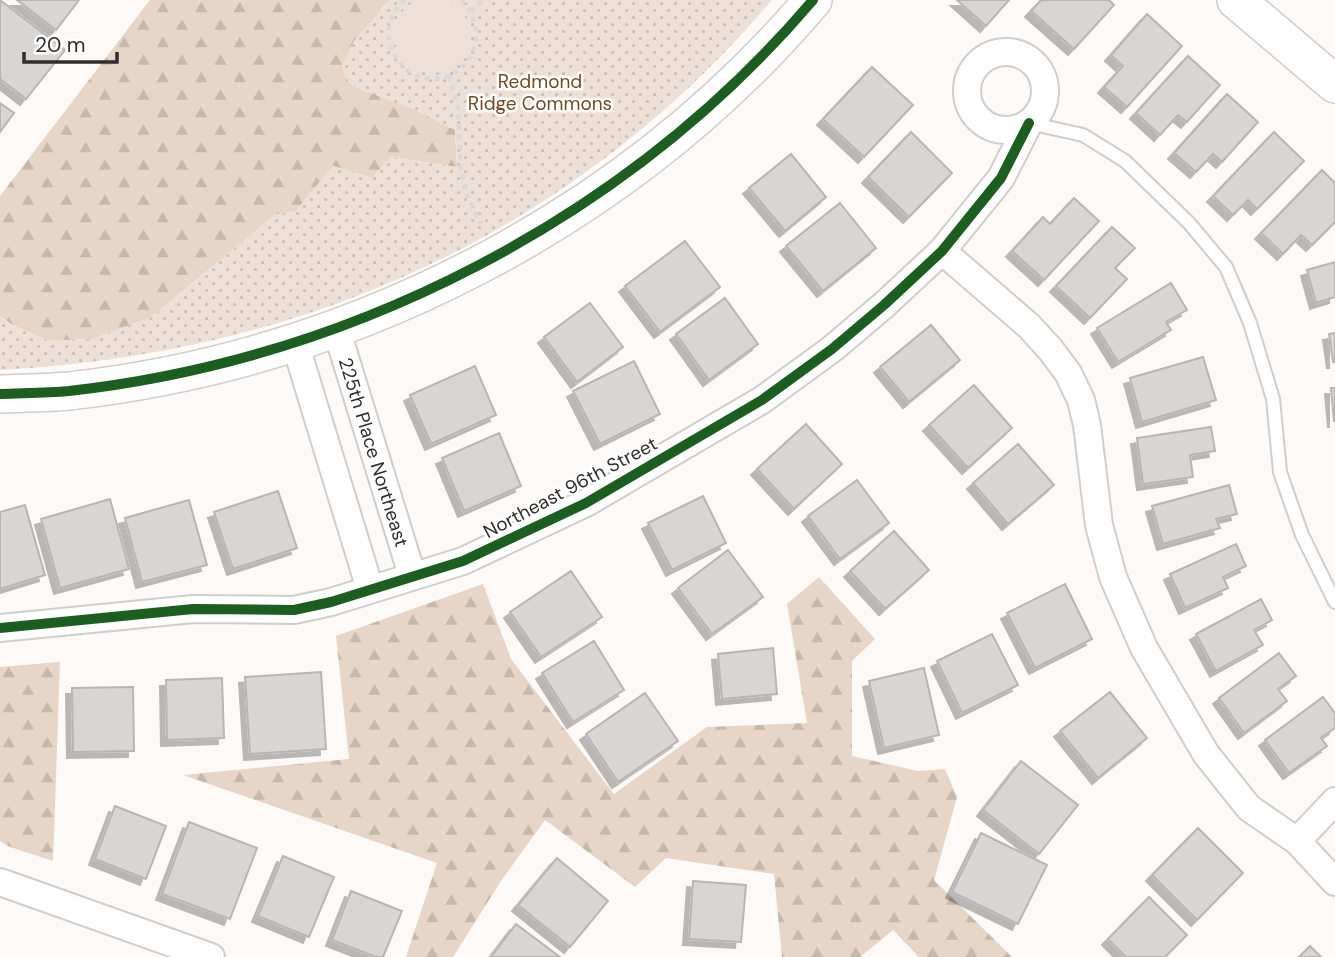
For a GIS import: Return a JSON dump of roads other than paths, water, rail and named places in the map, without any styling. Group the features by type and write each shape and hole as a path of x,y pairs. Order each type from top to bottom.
{"street":[{"path":"0,394 68,391 249,357 336,328 409,299 501,254 586,203 663,146 708,108 813,0"},
{"path":"1236,0 1335,83"},
{"name":"Northeast 96th Street","path":"0,628 193,609 294,610 463,561 586,503 732,419 792,380 908,284 942,251 1001,178 1029,123"},
{"path":"942,251 1029,326 1068,373 1081,400 1087,425 1099,525 1113,577 1144,648 1206,754 1250,808 1297,841 1335,882"},
{"name":"225th Place Northeast","path":"336,328 412,575"},
{"path":"295,342 370,589"},
{"path":"1297,841 1335,801"},
{"path":"0,882 211,957"}],"lane":[{"path":"1029,123 1083,135 1125,161 1189,223 1226,267 1250,323 1273,399 1280,472 1302,535 1335,603"}],"park label":[{"name":"Redmond Ridge Commons","path":"540,92"}]}
